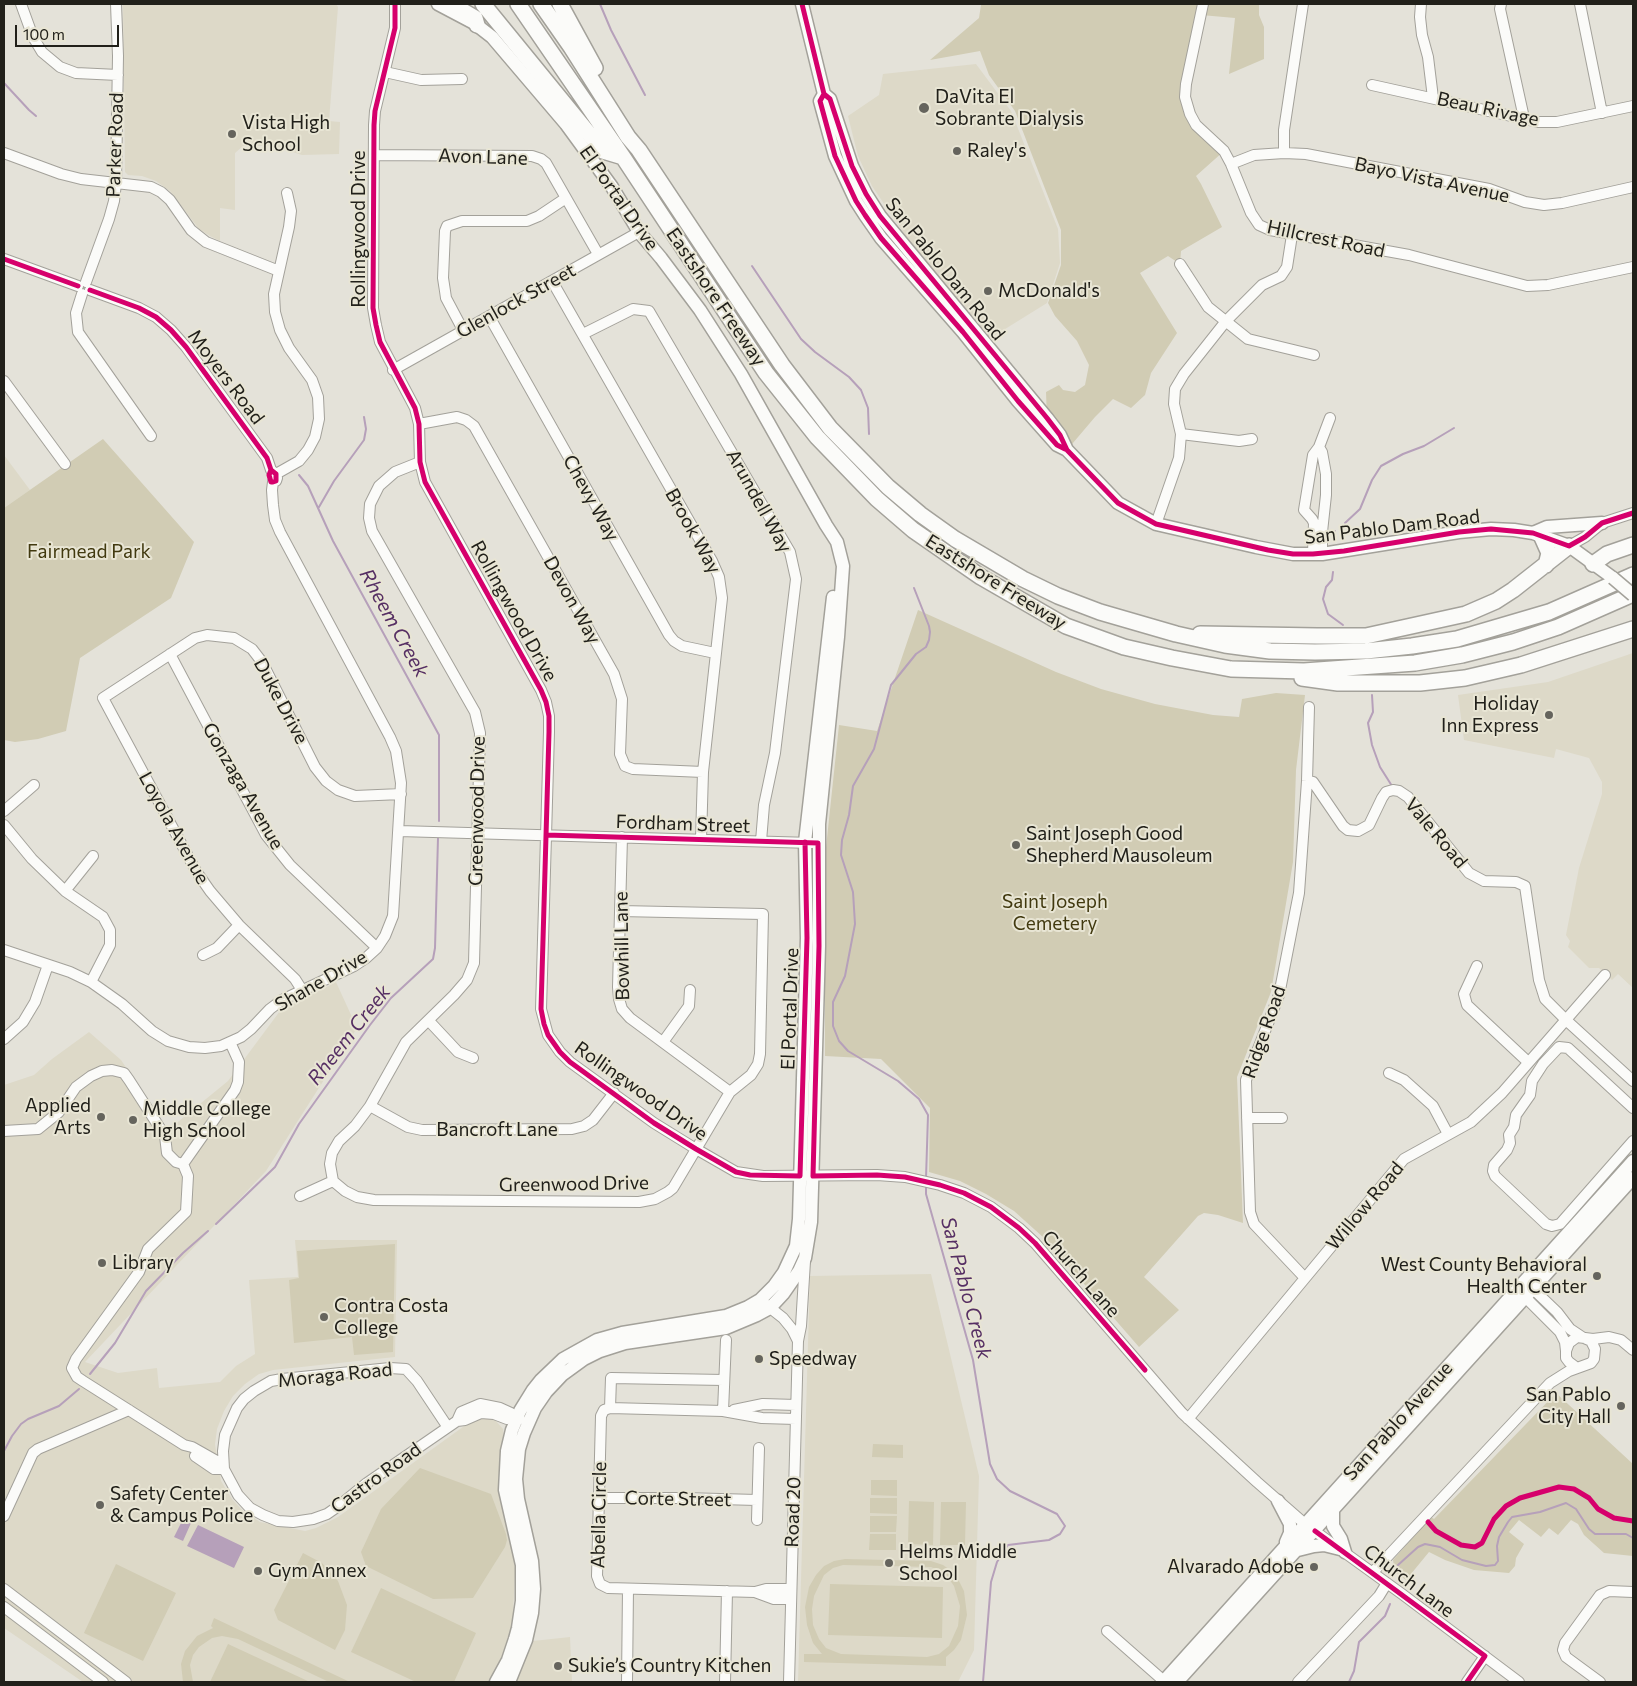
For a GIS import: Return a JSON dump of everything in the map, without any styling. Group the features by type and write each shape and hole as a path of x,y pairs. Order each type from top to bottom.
{"highway":[{"path":"450,4 475,18 477,25"},
{"path":"483,4 603,151 623,157"},
{"name":"Eastshore Freeway","path":"518,4 623,157 766,373 817,437 877,499 913,530 981,578 1066,626 1124,647 1231,669 1333,670 1415,663 1462,655 1513,642 1558,627 1633,594"},
{"name":"Eastshore Freeway","path":"541,4 782,365 830,428 888,487 920,514 955,539 1023,579 1058,596 1100,612 1176,634 1225,645 1270,651 1315,652 1366,651 1457,639 1540,615 1633,575"},
{"path":"560,4 581,41 628,137"},
{"path":"1537,534 1549,553 1546,565"},
{"path":"1593,564 1607,554 1633,545"},
{"path":"1176,634 1366,636 1466,614 1496,601 1513,590 1569,546"},
{"path":"1231,669 1338,683 1420,683 1498,672 1633,629"}],"main road":[{"name":"El Portal Drive","path":"438,4 477,25 492,37 566,124 612,187 639,232 661,258 705,318 745,382 826,526 837,542 843,566 818,843 819,946 806,1176 796,1246 784,1272 768,1293 765,1304"},
{"name":"San Pablo Dam Road","path":"802,4 824,94 820,101 835,156 856,201 881,238 963,332 1057,446 1067,450 1118,503 1156,524 1293,554 1318,554 1459,532 1491,529 1537,534 1569,546 1633,594"},
{"path":"1537,534 1547,527 1602,523"},
{"name":"El Portal Drive","path":"496,1682 508,1660 518,1628 522,1601 522,1565 506,1490 507,1450 533,1390 547,1374 577,1350 597,1340 622,1333 726,1316 748,1307 765,1304 783,1294 799,1271 805,1258 811,1222 806,1176 807,938 805,842 834,587 833,544 826,526"},
{"name":"San Pablo Avenue","path":"1310,1527 1333,1511 1381,1457 1527,1290 1633,1161"},
{"name":"San Pablo Avenue","path":"1177,1682 1236,1618 1291,1548 1400,1419 1527,1290 1633,1178"},
{"path":"1381,1457 1380,1452 1398,1428 1400,1419"},
{"name":"El Portal Drive","path":"509,1682 526,1640 532,1613 534,1589 532,1561 518,1499 516,1479 520,1420"},
{"path":"1278,1501 1290,1524 1291,1548 1324,1545 1342,1550 1341,1539 1334,1526 1333,1511"},
{"name":"San Pablo Avenue","path":"1164,1682 1257,1578 1291,1548"},
{"path":"1236,1618 1236,1612 1256,1588 1257,1578"}],"street":[{"path":"21,4 33,37 42,52 60,67 76,73 118,75"},
{"name":"Parker Road","path":"116,4 118,75 114,201 76,313 78,332 151,436"},
{"name":"Hillcrest Road","path":"1203,4 1185,97 1190,114 1196,125 1224,151 1251,213 1259,225 1270,230 1292,235 1409,255 1527,286 1548,286 1633,267"},
{"path":"1284,153 1284,130 1303,4"},
{"path":"1421,4 1422,35 1428,57 1433,98"},
{"path":"1501,4 1500,9 1524,118"},
{"path":"1580,4 1602,113"},
{"name":"Rollingwood Drive","path":"395,8 395,28 375,110 373,308 380,342 415,408 419,424 420,462 425,482 546,702 549,716 549,732 541,1009 544,1024 548,1035 560,1052 654,1123 696,1150 728,1168 744,1174 806,1176"},
{"path":"385,72 421,80 462,79"},
{"name":"Beau Rivage","path":"1372,85 1538,122 1557,122 1633,106"},
{"path":"4,153 61,174 81,179 151,187 161,192 170,200 191,230 206,242 279,271"},
{"name":"Bayo Vista Avenue","path":"1231,164 1254,156 1284,153 1327,158 1489,189 1525,202 1544,205 1562,203 1633,187"},
{"name":"Avon Lane","path":"374,155 532,156 546,163 598,254"},
{"path":"274,475 299,461 308,450 315,437 319,413 318,397 312,380 289,348 280,330 275,312 274,294 291,211 287,193"},
{"path":"463,330 446,298 443,278 445,230 448,226 462,221 527,221 539,216 566,198"},
{"name":"Glenlock Street","path":"394,370 639,232"},
{"path":"1156,524 1179,458 1181,434 1174,404 1175,389 1184,374 1226,322 1262,285 1281,276 1287,267 1292,235"},
{"name":"Moyers Road","path":"4,260 139,308 156,317 186,347 261,450 274,475 272,505 275,520 390,737 399,767 401,794 399,831"},
{"path":"1180,264 1208,307 1248,339 1314,356"},
{"name":"Brook Way","path":"552,281 712,561 719,577 722,598 703,772 701,839"},
{"name":"Arundell Way","path":"583,334 633,309 649,311 790,552 796,579 775,753 764,805 762,841"},
{"name":"Chevy Way","path":"489,316 669,635 682,646 715,652"},
{"path":"4,381 65,464"},
{"name":"Devon Way","path":"419,424 457,417 466,420 474,426 614,674 622,699 620,754 625,766 633,769 703,772"},
{"path":"1318,554 1314,523 1304,510 1310,465 1330,418"},
{"path":"1181,434 1239,441 1252,439"},
{"path":"1318,554 1326,495 1326,474 1322,452 1319,447"},
{"name":"Greenwood Drive","path":"420,462 395,472 379,486 370,504 369,518 372,531 475,712 480,734 474,963 467,980 429,1021 406,1042 370,1106 355,1126 339,1141 332,1153 330,1164 333,1181 356,1197 374,1200 639,1202 655,1200 673,1188 730,1092 751,1075 758,1064 760,1054 764,914 620,911"},
{"path":"1569,546 1585,537 1602,523 1633,514"},
{"name":"Duke Drive","path":"103,698 195,638 207,635 234,638 252,649 262,662 315,767 326,780 338,790 355,796 401,794"},
{"name":"Gonzaga Avenue","path":"170,654 266,835 290,865 377,948"},
{"name":"Loyola Avenue","path":"103,698 196,872 239,924 295,979 302,990"},
{"name":"Ridge Road","path":"1305,1278 1254,1224 1250,1212 1246,1080 1279,996 1299,893 1307,781 1309,707"},
{"name":"Vale Road","path":"1307,781 1313,782 1343,826 1348,830 1358,831 1370,825 1386,792 1399,791 1408,797 1469,873 1484,881 1516,882 1525,886 1539,980 1545,999 1633,1081"},
{"path":"4,811 34,784"},
{"path":"400,813 408,823 423,832"},
{"path":"4,825 32,860 65,891 103,917 110,930 110,945 91,982"},
{"name":"Fordham Street","path":"399,831 818,843"},
{"name":"Shane Drive","path":"4,950 70,972 91,982 122,1004 152,1031 168,1041 189,1047 221,1046 251,1029 270,1009 282,1000 361,962 377,948 393,916 399,831"},
{"name":"Bowhill Lane","path":"622,837 618,987 622,1009 630,1018 730,1092"},
{"path":"65,891 94,856"},
{"path":"203,955 217,948 239,924"},
{"path":"4,1039 23,1022 35,1002 48,965"},
{"path":"1476,966 1464,994 1467,1005 1528,1062"},
{"name":"Willow Road","path":"1188,1419 1404,1159 1471,1122 1502,1093 1605,975"},
{"path":"663,1042 689,1006 690,990"},
{"path":"429,1021 458,1052 473,1058"},
{"path":"183,1164 235,1090 238,1082 239,1062 230,1042"},
{"path":"1633,1108 1568,1048 1559,1047 1543,1064 1532,1082 1530,1095 1516,1115 1514,1127 1509,1135 1510,1143 1507,1150 1494,1165 1493,1171 1546,1224 1552,1226 1560,1224 1633,1141"},
{"path":"1587,1065 1599,1050"},
{"path":"4,1130 38,1129 56,1115 76,1087 91,1076 102,1071 112,1070 124,1073 165,1136 167,1153 176,1162 183,1164"},
{"path":"1389,1073 1404,1080 1433,1106 1448,1134"},
{"name":"Bancroft Lane","path":"370,1106 408,1127 422,1130 572,1129 584,1126 593,1120 614,1093"},
{"path":"1247,1118 1282,1118"},
{"path":"183,1164 188,1176 186,1212 148,1249 139,1272 73,1364 74,1372 77,1377 184,1445 192,1447 215,1460 224,1469"},
{"name":"Church Lane","path":"806,1176 877,1175 917,1179 964,1193 991,1207 1028,1235 1188,1419 1278,1501 1518,1682"},
{"path":"300,1196 333,1181"},
{"name":"Road 20","path":"789,1682 798,1341 801,1326 805,1258"},
{"path":"1527,1290 1557,1312 1570,1329 1593,1344 1595,1354"},
{"path":"1527,1290 1560,1332 1565,1342 1569,1362 1577,1368"},
{"path":"765,1304 783,1318 792,1329 798,1341"},
{"path":"1373,1572 1550,1383 1572,1340 1583,1337 1609,1337 1621,1340 1633,1350"},
{"path":"723,1411 726,1340"},
{"path":"1550,1383 1577,1368 1588,1365 1594,1359 1601,1345 1621,1340"},
{"name":"Moraga Road","path":"238,1496 224,1469 223,1451 225,1435 237,1408 244,1399 271,1381 390,1368 406,1369 417,1381 448,1426"},
{"path":"724,1380 611,1378 610,1408 723,1411 762,1418 796,1419"},
{"name":"Castro Road","path":"238,1496 250,1508 262,1515 278,1520 293,1522 312,1519 327,1514 367,1483 457,1421 461,1412 480,1404 511,1412 520,1420"},
{"path":"723,1411 762,1404 796,1405"},
{"name":"Abella Circle","path":"610,1408 604,1410 601,1416 597,1576 600,1584 608,1588 628,1589 755,1592 766,1589 791,1594"},
{"path":"4,1516 34,1453 38,1449 129,1410"},
{"path":"757,1520 758,1448"},
{"name":"Corte Street","path":"599,1498 757,1500"},
{"path":"1298,1682 1379,1596 1387,1582"},
{"path":"4,1589 126,1682"},
{"path":"627,1682 628,1589"},
{"path":"725,1682 727,1591"},
{"path":"1600,1682 1566,1657 1563,1650 1565,1643 1600,1595 1609,1591 1633,1592"},
{"path":"4,1607 103,1682"},
{"path":"1108,1631 1164,1682"},
{"path":"1467,1682 1485,1656"}],"shaded area":[{"name":"Vista High School","path":"123,4 336,4 338,7 329,121 340,122 339,154 302,155 274,146 243,146 235,153 235,210 220,208 220,241 199,229 170,191 156,181 142,176 128,175 125,172"},
{"path":"976,64 1011,111 1058,229 1060,263 1047,303 989,339 918,254 872,186 858,156 848,116 879,95 883,74"},
{"path":"4,455 30,490 4,508"},
{"path":"1633,653 1633,988 1618,974 1612,980 1599,968 1589,968 1568,947 1570,941 1566,935 1579,868 1602,794 1602,782 1589,758 1556,749 1554,758 1464,740 1458,695 1548,682"},
{"name":"Contra Costa College","path":"336,982 357,1028 266,1171 85,1362 118,1373 157,1368 159,1388 220,1382 236,1366 255,1354 249,1280 298,1277 295,1240 397,1240 395,1357 273,1370 259,1374 233,1396 224,1411 217,1429 215,1444 221,1481 232,1499 242,1510 260,1522 305,1531 316,1528 338,1517 474,1419 488,1417 495,1420 503,1429 504,1436 499,1464 500,1494 514,1555 515,1571 511,1630 503,1654 489,1682 83,1682 4,1628 4,1085 34,1075 52,1059 89,1032 121,1060 168,1130 228,1081 280,1011"},
{"name":"Helms Middle School","path":"931,1274 979,1476 974,1650 958,1682 798,1682 810,1276"},
{"path":"183,1519 191,1523 183,1541 174,1537"},
{"path":"198,1525 244,1547 234,1568 187,1546"},
{"path":"570,1637 572,1682 513,1682 533,1641"}],"green space":[{"path":"979,4 1259,4 1259,15 1264,27 1264,59 1229,74 1235,18 1201,15 1186,84 1190,114 1224,151 1196,176 1222,227 1181,251 1180,264 1168,256 1140,273 1177,333 1151,373 1145,395 1131,408 1113,399 1067,450 1047,418 1046,392 1059,385 1063,390 1075,392 1085,385 1089,365 1077,341 1055,316 1048,303 1061,265 1061,230 1015,111 989,75 980,51 930,60 979,18 981,5"},
{"name":"Fairmead Park","path":"103,439 194,542 171,598 80,658 66,731 38,739 15,742 4,740 4,508"},
{"name":"Saint Joseph Cemetery","path":"918,610 1056,672 1101,689 1155,704 1213,715 1239,717 1242,699 1276,693 1305,695 1296,770 1293,862 1271,992 1237,1077 1243,1223 1218,1215 1204,1213 1198,1216 1144,1277 1179,1310 1139,1347 1044,1238 1014,1211 960,1181 929,1172 930,1108 881,1059 825,1056 825,857 839,725 877,731"},
{"path":"395,1244 393,1352 354,1355 352,1337 294,1343 289,1280 299,1278 297,1251"},
{"path":"1556,1393 1633,1464 1633,1556 1604,1553 1584,1535 1578,1524 1571,1520 1558,1535 1549,1528 1541,1537 1519,1520 1509,1532 1524,1544 1516,1558 1515,1566 1509,1573 1474,1570 1429,1552 1406,1580 1395,1572 1393,1560 1431,1517 1434,1519"},
{"path":"873,1444 903,1445 903,1458 872,1457"},
{"path":"420,1468 491,1494 507,1540 505,1547 473,1598 433,1599 366,1566 361,1552 381,1509"},
{"path":"871,1480 897,1480 897,1496 871,1495"},
{"path":"870,1498 897,1498 897,1514 870,1513"},
{"path":"909,1501 934,1502 933,1545 908,1544"},
{"path":"941,1502 966,1502 965,1545 940,1545"},
{"path":"870,1516 897,1516 896,1532 870,1532"},
{"path":"870,1534 896,1534 896,1550 869,1550"},
{"path":"303,1553 322,1563 338,1581 347,1605 345,1630 335,1650 278,1620 274,1610"},
{"path":"845,1559 931,1561 943,1565 953,1572 964,1591 967,1615 961,1640 946,1657 946,1666 804,1662 804,1654 822,1654 813,1643 807,1625 805,1607 809,1587 824,1566 834,1561","holes":["843,1565 931,1567 945,1573 954,1586 960,1606 958,1626 949,1646 939,1654 927,1657 841,1654 826,1648 819,1639 813,1625 812,1609 814,1596 824,1575 833,1568"]},
{"path":"116,1564 176,1593 143,1661 84,1633"},
{"path":"830,1584 943,1587 942,1638 828,1635"},
{"path":"381,1588 476,1633 454,1682 416,1682 351,1652"},
{"path":"214,1618 350,1682 329,1682 238,1639 222,1636 212,1638 199,1647 193,1655 190,1665 193,1682 183,1682 181,1664 185,1651 197,1636 213,1628 211,1626"},
{"path":"228,1644 310,1682 210,1682"}],"waterway":[{"name":"San Pablo Creek","path":"600,4 611,30 645,95"},
{"name":"Rheem Creek","path":"4,83 36,116"},
{"name":"San Pablo Creek","path":"752,266 801,339 815,352 849,377 861,390 868,408 869,434"},
{"path":"319,507 334,481 364,440 366,429 364,417"},
{"path":"1345,523 1360,509 1372,480 1381,466 1403,454 1424,446 1454,428"},
{"name":"Rheem Creek","path":"299,475 308,486 333,541 439,735 439,821"},
{"path":"1335,531 1335,539"},
{"path":"1333,572 1332,580 1326,587 1323,599 1328,614 1343,625"},
{"name":"San Pablo Creek","path":"914,588 929,626 929,640 926,647 916,654 891,685 874,749 853,786 849,815 842,840 841,855 853,892 855,924 845,976 833,1002 833,1026 839,1041 848,1051 898,1081 919,1099 928,1115 926,1178"},
{"path":"1372,695 1373,712 1368,723 1372,745 1380,767 1392,786"},
{"name":"Rheem Creek","path":"216,1224 275,1167 299,1124 370,1025 391,998 433,959 435,948 438,838"},
{"name":"San Pablo Creek","path":"926,1186 926,1194 973,1360 990,1464 997,1479 1010,1491 1057,1514 1065,1526 1060,1534 1049,1540 1008,1545 997,1562 991,1582 983,1682"},
{"name":"Rheem Creek","path":"90,1374 115,1343 146,1291 183,1253 208,1231"},
{"name":"Rheem Creek","path":"4,1451 21,1424 28,1419 59,1406 79,1389"},
{"path":"1398,1565 1418,1547 1425,1544 1440,1547 1462,1560 1486,1566 1495,1565 1498,1561 1497,1546 1499,1537 1512,1517 1540,1512 1566,1503 1576,1509 1589,1529 1595,1534 1626,1534 1633,1538"},
{"path":"1349,1682 1354,1671 1359,1642 1385,1616 1390,1604"}],"cycle path":[{"path":"395,4 395,28 375,111 373,308 380,342 415,408 419,424 420,462 425,482 546,702 549,716 549,732 541,1009 544,1024 548,1035 570,1062 654,1123 736,1172 750,1175 800,1176 807,938 805,842"},
{"path":"802,4 824,94 830,99 852,166 866,194 880,216 1047,418 1060,435 1067,450 1118,503 1156,524 1293,554 1344,551 1459,532 1491,529 1533,533 1569,546 1585,537 1602,523 1633,513"},
{"path":"824,94 820,101 835,156 856,201 865,215 881,238 963,332 1018,401 1057,445 1065,449"},
{"path":"4,259 78,286"},
{"path":"90,290 139,308 156,317 171,330 186,347 267,458 271,470 276,474 276,481 273,482 271,482 269,475 271,470"},
{"path":"546,835 818,843 819,946 813,1176 877,1175 905,1177 964,1193 991,1207 1035,1243 1145,1370"},
{"path":"1428,1522 1436,1531 1461,1545 1475,1547 1482,1543 1494,1519 1506,1506 1520,1498 1559,1487 1574,1489 1589,1498 1598,1509 1614,1518 1633,1521"},
{"path":"1315,1531 1485,1656 1467,1682"}],"place":[{"name":"DaVita El Sobrante Dialysis","path":"924,108"},
{"name":"Vista High School","path":"232,134"},
{"name":"Raley's","path":"957,151"},
{"name":"McDonald's","path":"988,291"},
{"name":"Holiday Inn Express","path":"1549,715"},
{"name":"Saint Joseph Good Shepherd Mausoleum","path":"1016,845"},
{"name":"Applied Arts","path":"101,1117"},
{"name":"Middle College High School","path":"133,1120"},
{"name":"Library","path":"102,1263"},
{"name":"West County Behavioral Health Center","path":"1597,1276"},
{"name":"Contra Costa College","path":"324,1317"},
{"name":"Speedway","path":"759,1359"},
{"name":"San Pablo City Hall","path":"1621,1406"},
{"name":"Safety Center & Campus Police","path":"100,1505"},
{"name":"Helms Middle School","path":"889,1563"},
{"name":"Alvarado Adobe","path":"1314,1567"},
{"name":"Gym Annex","path":"258,1571"},
{"name":"Sukie’s Country Kitchen","path":"558,1666"}]}
